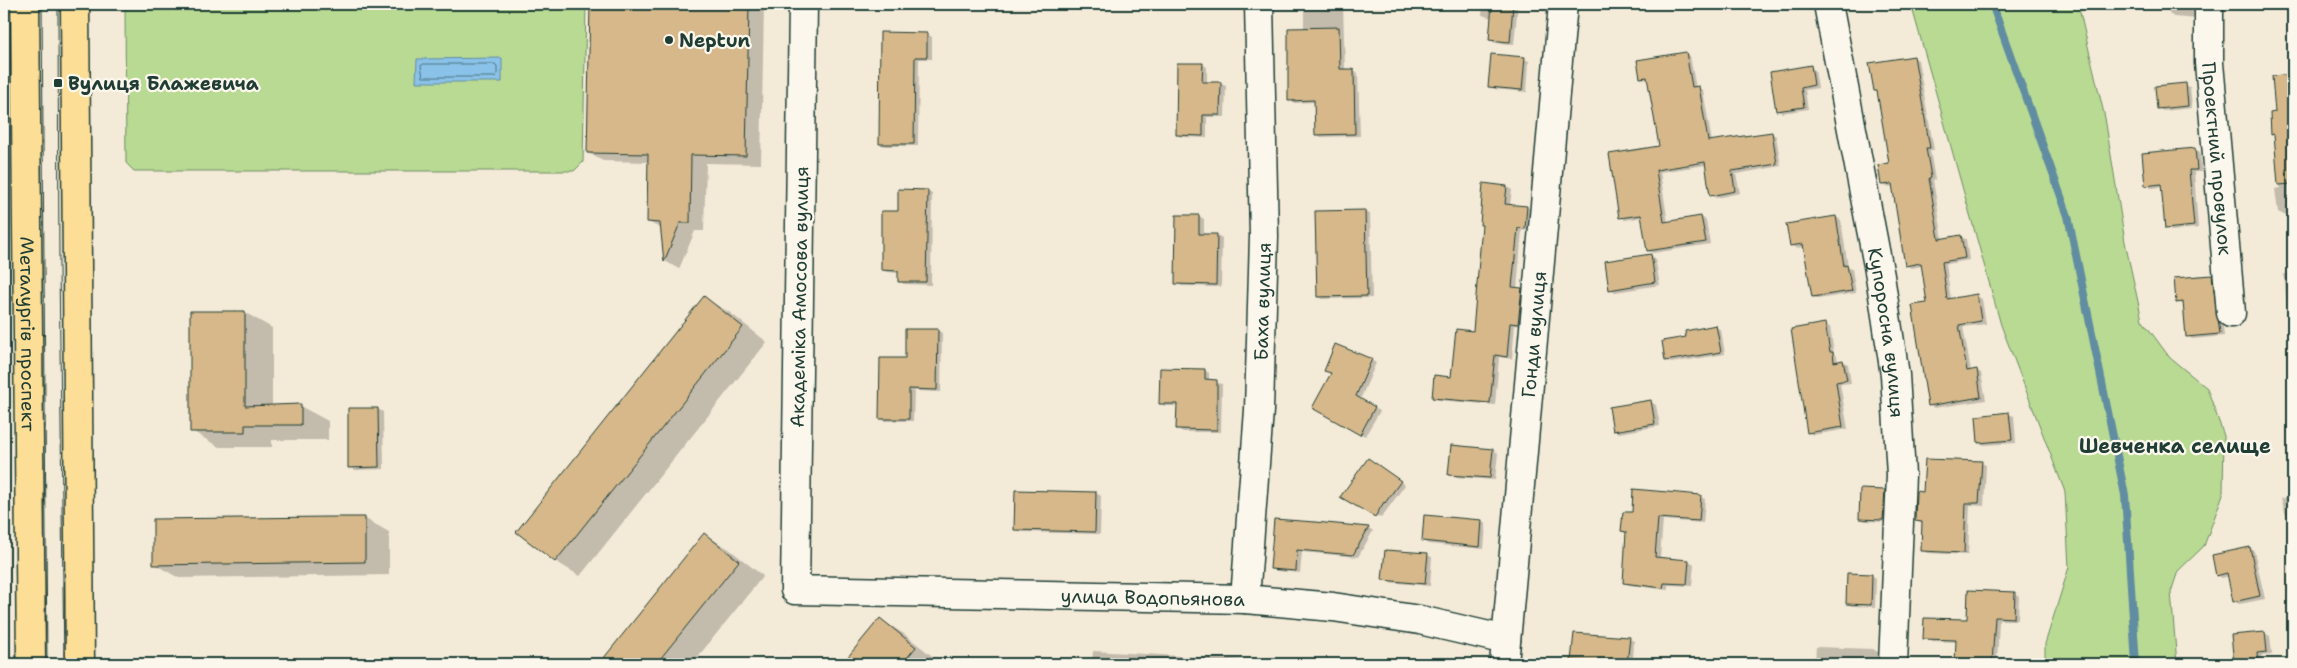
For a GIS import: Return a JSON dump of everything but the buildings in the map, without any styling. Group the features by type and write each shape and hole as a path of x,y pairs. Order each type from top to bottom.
{"main road":[{"name":"Металургів проспект","path":"25,4 30,664"},
{"path":"75,4 75,266 80,664"}],"street":[{"name":"Академіка Амосова вулиця","path":"795,590 803,4"},
{"name":"Баха вулиця","path":"1245,599 1260,410 1264,236 1259,4"},
{"name":"Гонди вулиця","path":"1505,652 1564,4"},
{"name":"Купоросна вулиця","path":"1828,4 1880,276 1894,375 1901,475 1892,664"},
{"name":"Проектний провулок","path":"2209,4 2209,63 2231,313"},
{"name":"улица Водопьянова","path":"795,590 1245,599 1333,607 1410,619 1505,652"}],"green space":[{"path":"125,4 586,4 583,162 574,171 134,171 126,163"},
{"path":"1911,4 2078,4 2105,118 2125,242 2142,320 2170,358 2207,388 2224,436 2223,494 2204,546 2178,571 2171,592 2177,664 2045,664 2045,644 2069,567 2065,492 2001,325"}],"water":[{"path":"502,58 502,82 416,82 417,59"}],"waterway":[{"path":"1992,4 2068,216 2125,495 2136,664"}],"tram line":[{"path":"42,4 47,664"},
{"path":"58,4 64,664"}],"place":[{"name":"Neptun","path":"669,40"},
{"name":"Вулиця Блажевича","path":"58,83"}],"district":[{"name":"Шевченка селище","path":"2175,446"}]}
